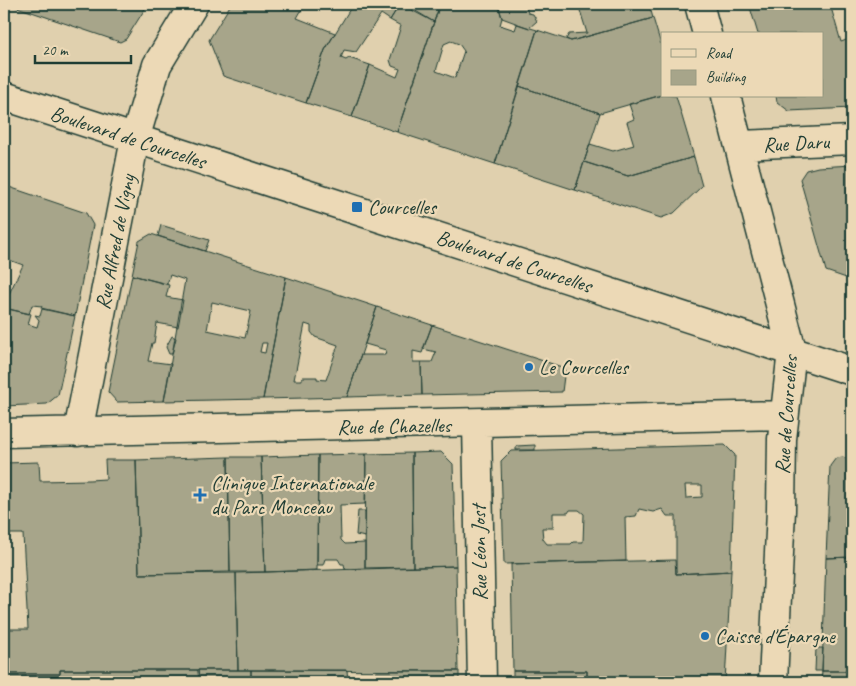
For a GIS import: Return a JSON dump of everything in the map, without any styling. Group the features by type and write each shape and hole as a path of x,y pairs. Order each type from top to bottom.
{"street":[{"name":"Rue Alfred de Vigny","path":"78,432 136,139 157,65 194,4"},
{"path":"699,4 707,32"},
{"name":"Boulevard de Courcelles","path":"4,96 852,371"},
{"name":"Rue de Courcelles","path":"727,98 792,351 784,415 773,682"},
{"name":"Rue Daru","path":"740,145 852,140"},
{"name":"Rue de Chazelles","path":"4,433 477,424 784,415"},
{"name":"Rue Léon Jost","path":"477,424 482,682"}],"building":[{"path":"8,4 148,4 126,39 120,42"},
{"path":"231,4 305,4 297,18 335,33 325,50 306,103 223,76 209,40"},
{"path":"353,4 400,4 390,20 381,14 356,52 344,50 341,58 346,60 349,58 370,65 352,117 306,103 325,50"},
{"path":"400,4 434,22 397,132 352,117 370,65 397,77 400,69 392,66 390,60 401,26 390,20"},
{"path":"404,4 440,4 434,22"},
{"path":"440,4 498,4 502,18 500,25 515,30 517,24 537,30 495,164 397,132","holes":["451,41 459,44 464,51 455,78 436,71 444,44"]},
{"path":"498,4 525,4 528,13 533,14 537,21 529,28 502,18"},
{"path":"578,4 649,4 653,18 571,41 566,39 569,34 587,33"},
{"path":"749,4 830,4 841,42 852,38 852,108 789,111 777,102 776,98 824,98 824,32 757,32"},
{"path":"653,18 661,45 661,95 600,113 519,86 537,30 571,41"},
{"path":"519,86 600,113 575,190 495,164"},
{"path":"661,95 661,98 677,98 694,157 628,176 584,162 590,144 613,151 634,145 627,122 634,119 629,104"},
{"path":"694,157 702,186 674,213 661,218 575,190 584,162 628,176"},
{"path":"852,165 852,280 826,271 800,179 806,170 818,167"},
{"path":"6,186 86,213 93,225 75,316 41,308 42,306 32,305 29,314 4,308 4,300 7,298 23,265 4,258"},
{"path":"161,225 209,240 205,251 158,236"},
{"path":"151,234 286,277 263,399 164,401 185,280 170,275 167,284 132,275 139,241","holes":["212,302 251,311 245,338 207,330","262,343 267,343 265,353 260,352"]},
{"path":"132,275 169,285 166,297 183,300 178,327 157,323 154,343 152,343 148,361 171,364 164,401 117,402 108,392"},
{"path":"286,277 377,307 347,397 263,399","holes":["305,324 311,326 311,332 315,337 338,345 326,380 317,379 317,377 302,377 302,380 294,380"]},
{"path":"377,307 432,325 422,353 413,351 413,362 421,362 422,395 347,397 361,355 385,355 386,350 365,344"},
{"path":"4,308 31,314 28,324 37,327 39,320 35,315 40,316 42,309 75,316 58,395 47,404 4,406"},
{"path":"432,325 565,368 562,392 422,395 421,362 432,362 436,352 423,349"},
{"path":"172,336 176,338 172,354 169,354 166,347"},
{"path":"535,445 535,450 516,450 516,446"},
{"path":"725,445 735,455 731,571 676,574 676,516 667,516 662,509 653,512 639,509 636,516 625,517 626,561 504,564 501,461 511,451","holes":["685,485 702,485 702,497 686,498","570,510 579,510 584,514 583,542 547,544 543,539 542,528 553,528 553,513 568,513"]},
{"path":"441,452 453,464 456,566 413,567 412,453"},
{"path":"412,453 413,567 365,568 366,454"},
{"path":"366,454 365,504 340,505 341,540 345,544 365,543 365,568 345,569 344,564 341,564 338,559 325,559 323,565 317,565 318,455"},
{"path":"318,455 317,570 265,572 261,457"},
{"path":"228,457 230,572 139,574 136,460"},
{"path":"228,457 261,457 265,572 230,572"},
{"path":"843,457 852,461 852,557 826,558 830,466 836,458"},
{"path":"105,460 136,460 139,574 236,573 238,670 60,670 60,674 4,674 4,629 28,629 23,534 4,534 4,463 39,462 40,481 89,480 106,479"},
{"path":"358,511 365,511 365,537 356,535"},
{"path":"852,557 852,671 822,671 826,558"},
{"path":"675,560 676,574 731,571 725,682 587,682 587,671 513,671 511,564"},
{"path":"456,566 458,671 238,670 236,573"},
{"path":"816,648 823,648 822,671 815,671"},
{"path":"60,670 198,670 199,682 4,682 4,674 60,674"},
{"path":"198,670 251,670 251,682 199,682"},
{"path":"251,670 347,670 348,682 251,682"},
{"path":"376,671 459,671 459,682 377,682"},
{"path":"513,671 587,671 587,682 513,682"},
{"path":"822,671 852,671 852,682 821,682"},
{"path":"377,680 377,682 348,682 348,681"}],"place":[{"name":"Courcelles","path":"357,207"},
{"name":"Le Courcelles","path":"529,367"},
{"name":"Clinique Internationale du Parc Monceau","path":"200,495"},
{"name":"Caisse d'Épargne","path":"705,636"}]}
